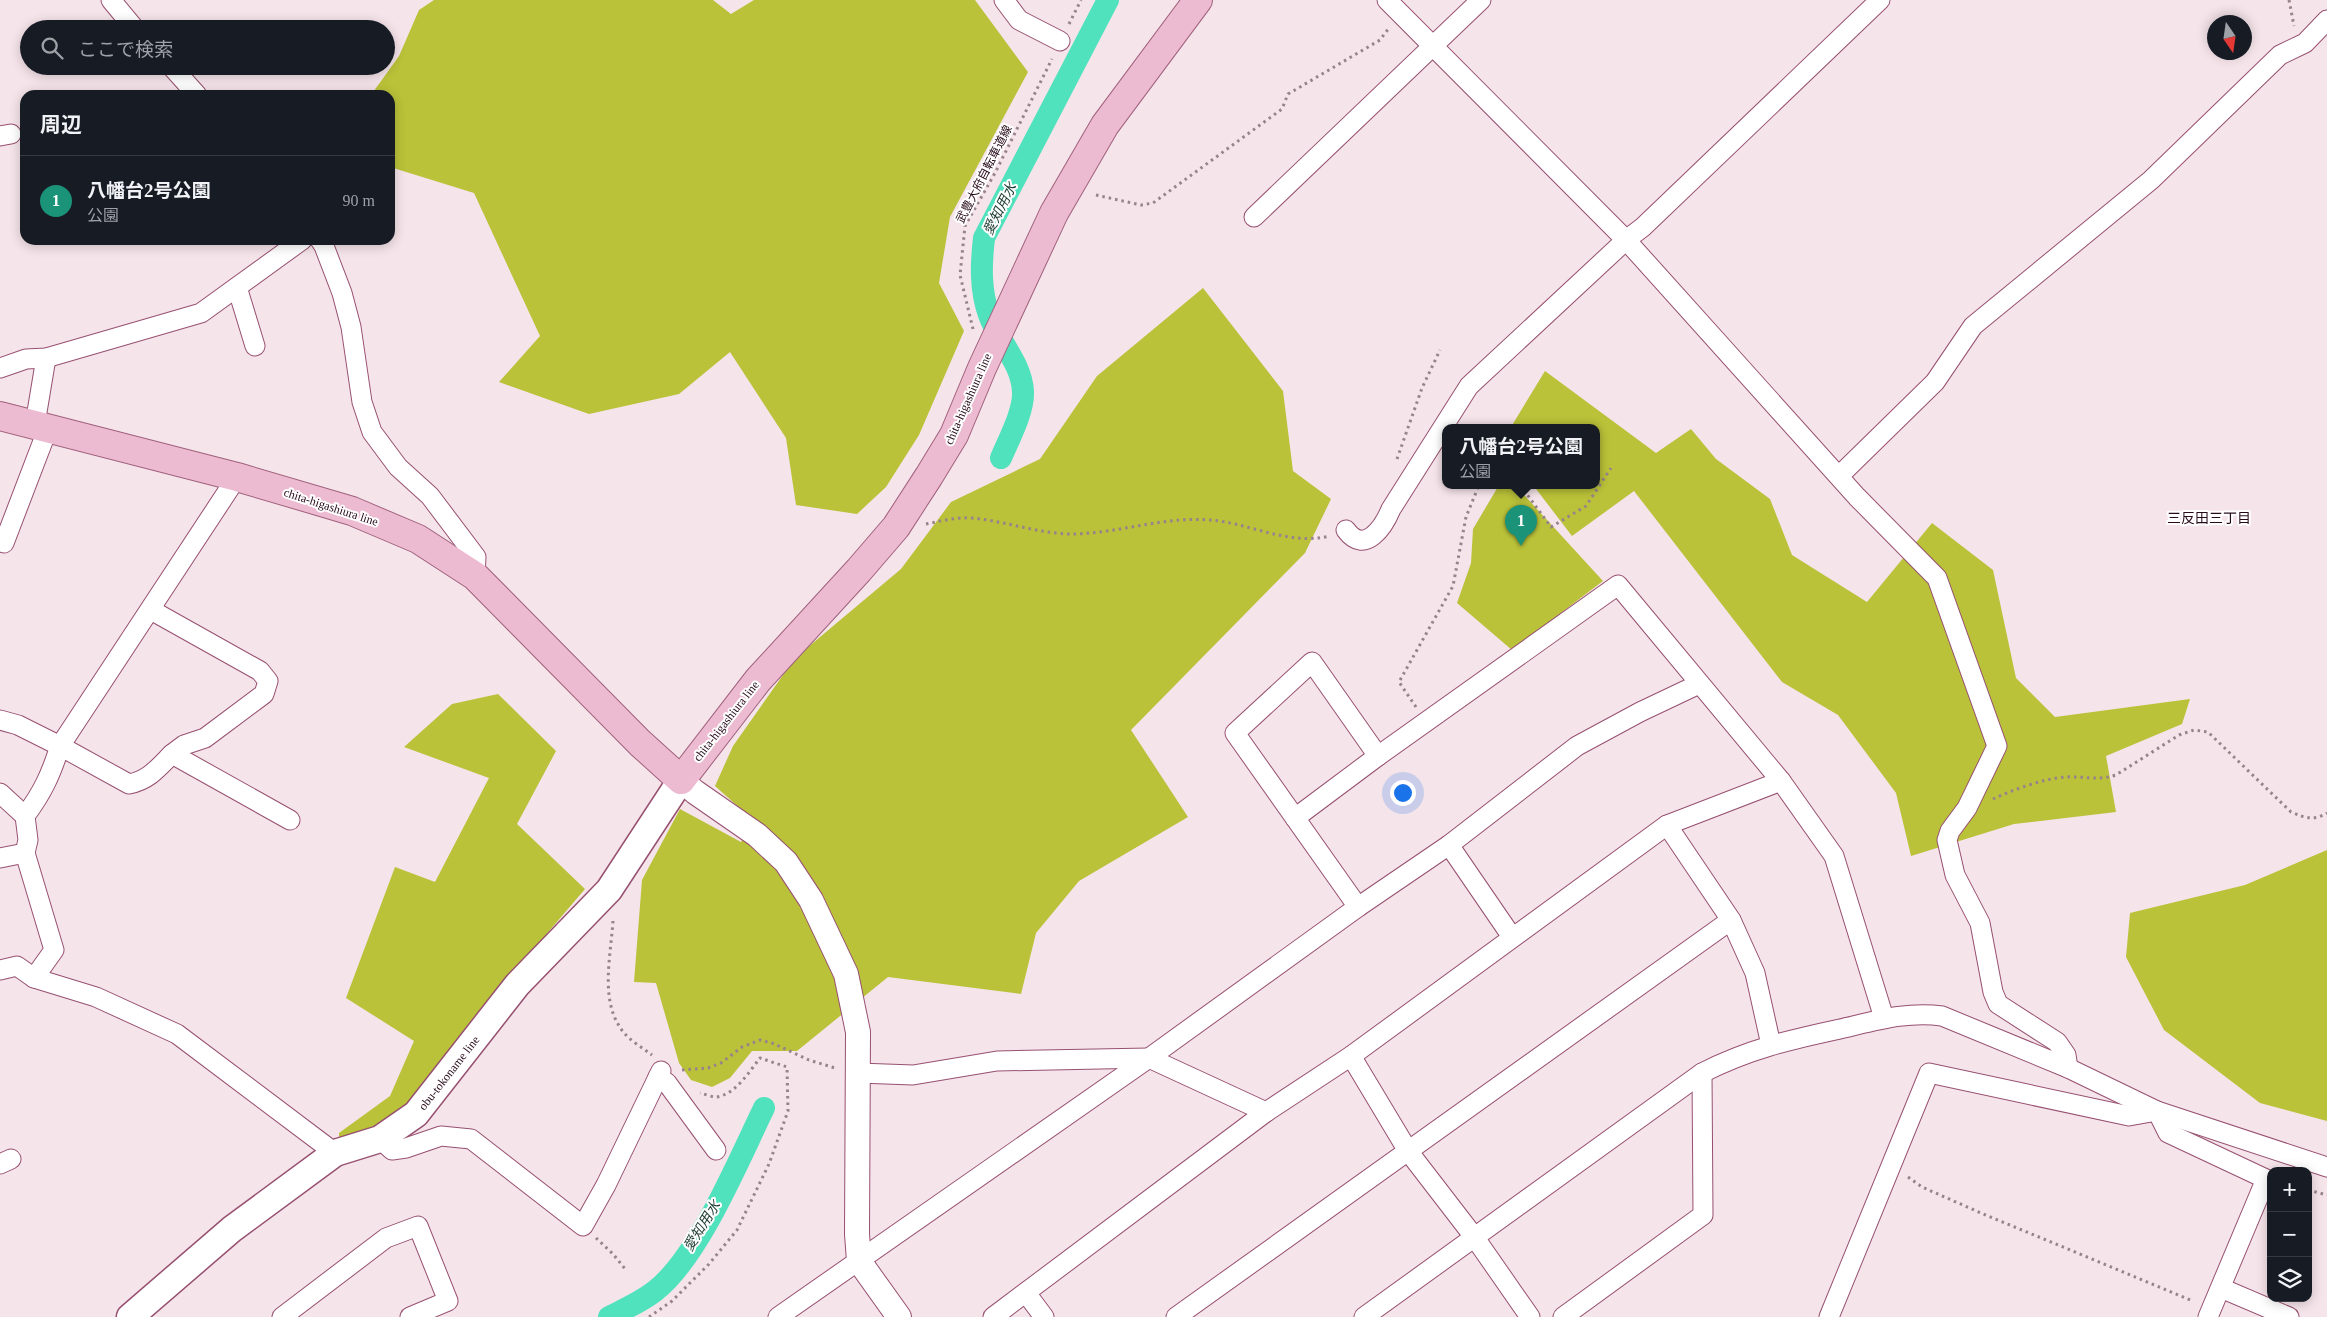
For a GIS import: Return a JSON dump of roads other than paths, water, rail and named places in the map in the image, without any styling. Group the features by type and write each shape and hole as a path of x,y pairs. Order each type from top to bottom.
{"main road":[{"name":"chita-higashiura line","path":"0,416 237,477 352,511 418,539 475,576 634,737 681,780 758,680 859,570 902,517 954,434 1011,304 1054,214 1104,126 1198,0"},
{"name":"obu-tokoname line","path":"130,1317 232,1229 335,1153 380,1139 416,1114 517,985 609,890 681,780"}],"street":[{"path":"111,0 128,20"},
{"path":"1004,0 1019,20 1060,41"},
{"path":"1254,217 1480,0"},
{"path":"1445,424 1469,386 1626,240 1644,227 1880,0"},
{"path":"1393,6 1626,240 1858,497 1937,578 1997,746 1967,808 1950,831 1947,840 1955,875 1980,923 1993,992 1998,1004 2057,1042 2066,1055 2068,1068"},
{"path":"1840,475 1935,382 1972,326 2151,180 2280,55 2305,43 2327,20"},
{"path":"179,75 193,90"},
{"path":"0,368 26,358 46,358 201,313 295,245"},
{"path":"323,245 342,293 352,327 362,402 372,432 398,467 430,496 476,557 475,576"},
{"path":"237,287 255,346"},
{"path":"4,542 41,426 46,358"},
{"path":"1346,530 1356,539 1364,540 1381,530 1442,429"},
{"path":"34,978 54,950 25,853 28,840 26,816 43,792 52,773 60,746 237,477"},
{"path":"1295,818 1378,756 1618,586 1781,781 1834,856 1884,1018"},
{"path":"0,720 18,724 129,784 143,781 149,777 184,745 205,738 264,694 268,681 260,671 151,610"},
{"path":"1358,907 1235,733 1312,662 1378,756"},
{"path":"778,1317 1149,1058 1358,907 1449,845 1577,746 1640,712 1699,684"},
{"path":"172,754 290,820"},
{"path":"681,780 695,792 758,835 786,862 812,900 846,974 858,1032 857,1234 859,1261 900,1317"},
{"path":"993,1317 1266,1112 1351,1056 1667,824 1781,781"},
{"path":"0,793 26,816"},
{"path":"1667,824 1731,920 1755,973 1771,1045"},
{"path":"1449,845 1512,937"},
{"path":"0,858 25,853"},
{"path":"1176,1317 1731,920"},
{"path":"0,970 17,966 34,978 96,997 177,1034 335,1153"},
{"path":"1364,1317 1702,1073 1734,1056 1771,1045 1884,1018 1920,1013 1942,1016 2068,1068 2157,1111 2327,1167"},
{"path":"1351,1056 1408,1151 1475,1238 1530,1317"},
{"path":"858,1072 913,1075 997,1061 1149,1058 1266,1112"},
{"path":"380,1139 392,1150 406,1148 441,1136 470,1139 583,1226 666,1073 667,1083 716,1150"},
{"path":"1562,1317 1703,1215 1702,1073"},
{"path":"1829,1317 1929,1073 2129,1116 2157,1111"},
{"path":"2157,1111 2168,1134 2266,1180 2210,1314"},
{"path":"282,1317 386,1238 418,1226 448,1301 410,1317"},
{"path":"2221,1288 2289,1317"},
{"path":"1026,1293 1044,1317"}],"waterway":[{"name":"愛知用水","path":"1001,458 1019,416 1023,392 1019,371 993,325 986,306 982,277 984,238 1108,0"},
{"name":"愛知用水","path":"609,1317 639,1302 655,1291 687,1255 717,1206 764,1108"}],"place":[{"name":"八幡台2号公園","path":"1521,546"}],"district":[{"name":"三反田三丁目","path":"2209,518"}]}
